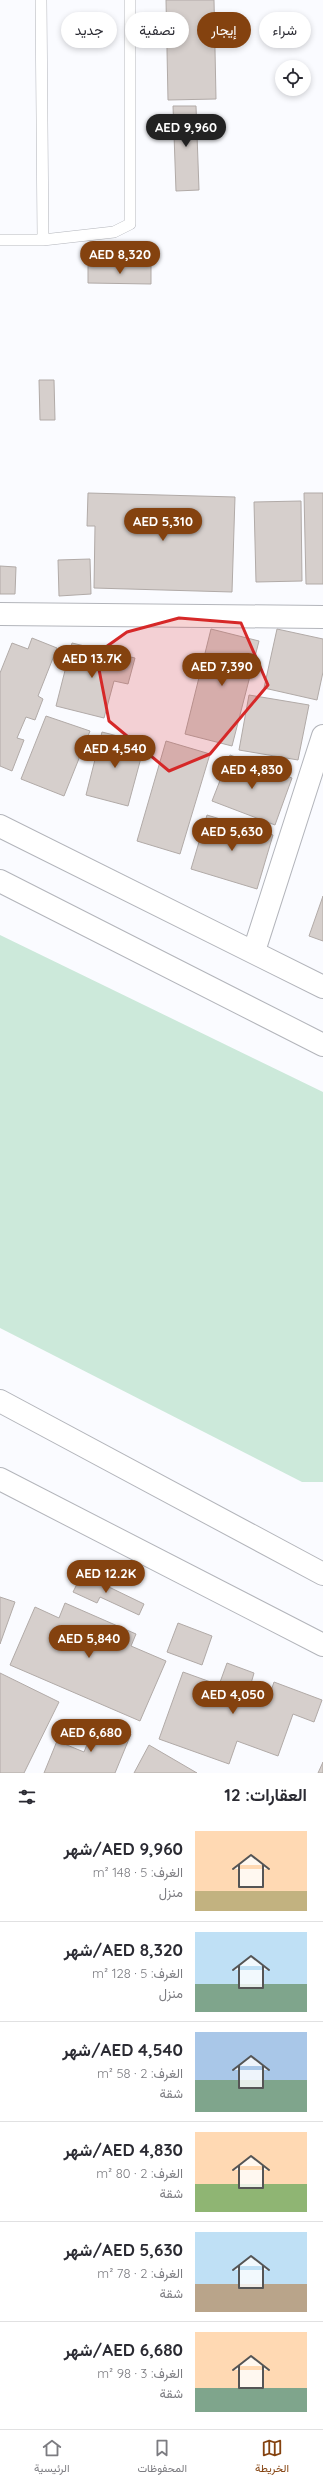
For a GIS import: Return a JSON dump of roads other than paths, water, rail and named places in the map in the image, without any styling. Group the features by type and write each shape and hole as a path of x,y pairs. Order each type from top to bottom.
{"street":[{"path":"0,614 323,618"},
{"path":"254,951 323,736"},
{"path":"0,826 254,951 323,987"},
{"path":"0,881 323,1045"},
{"path":"0,1401 323,1574"},
{"path":"0,1479 323,1645"}],"lane":[{"path":"41,0 42,240"},
{"path":"0,240 42,240 114,232 130,224 130,0"}]}
